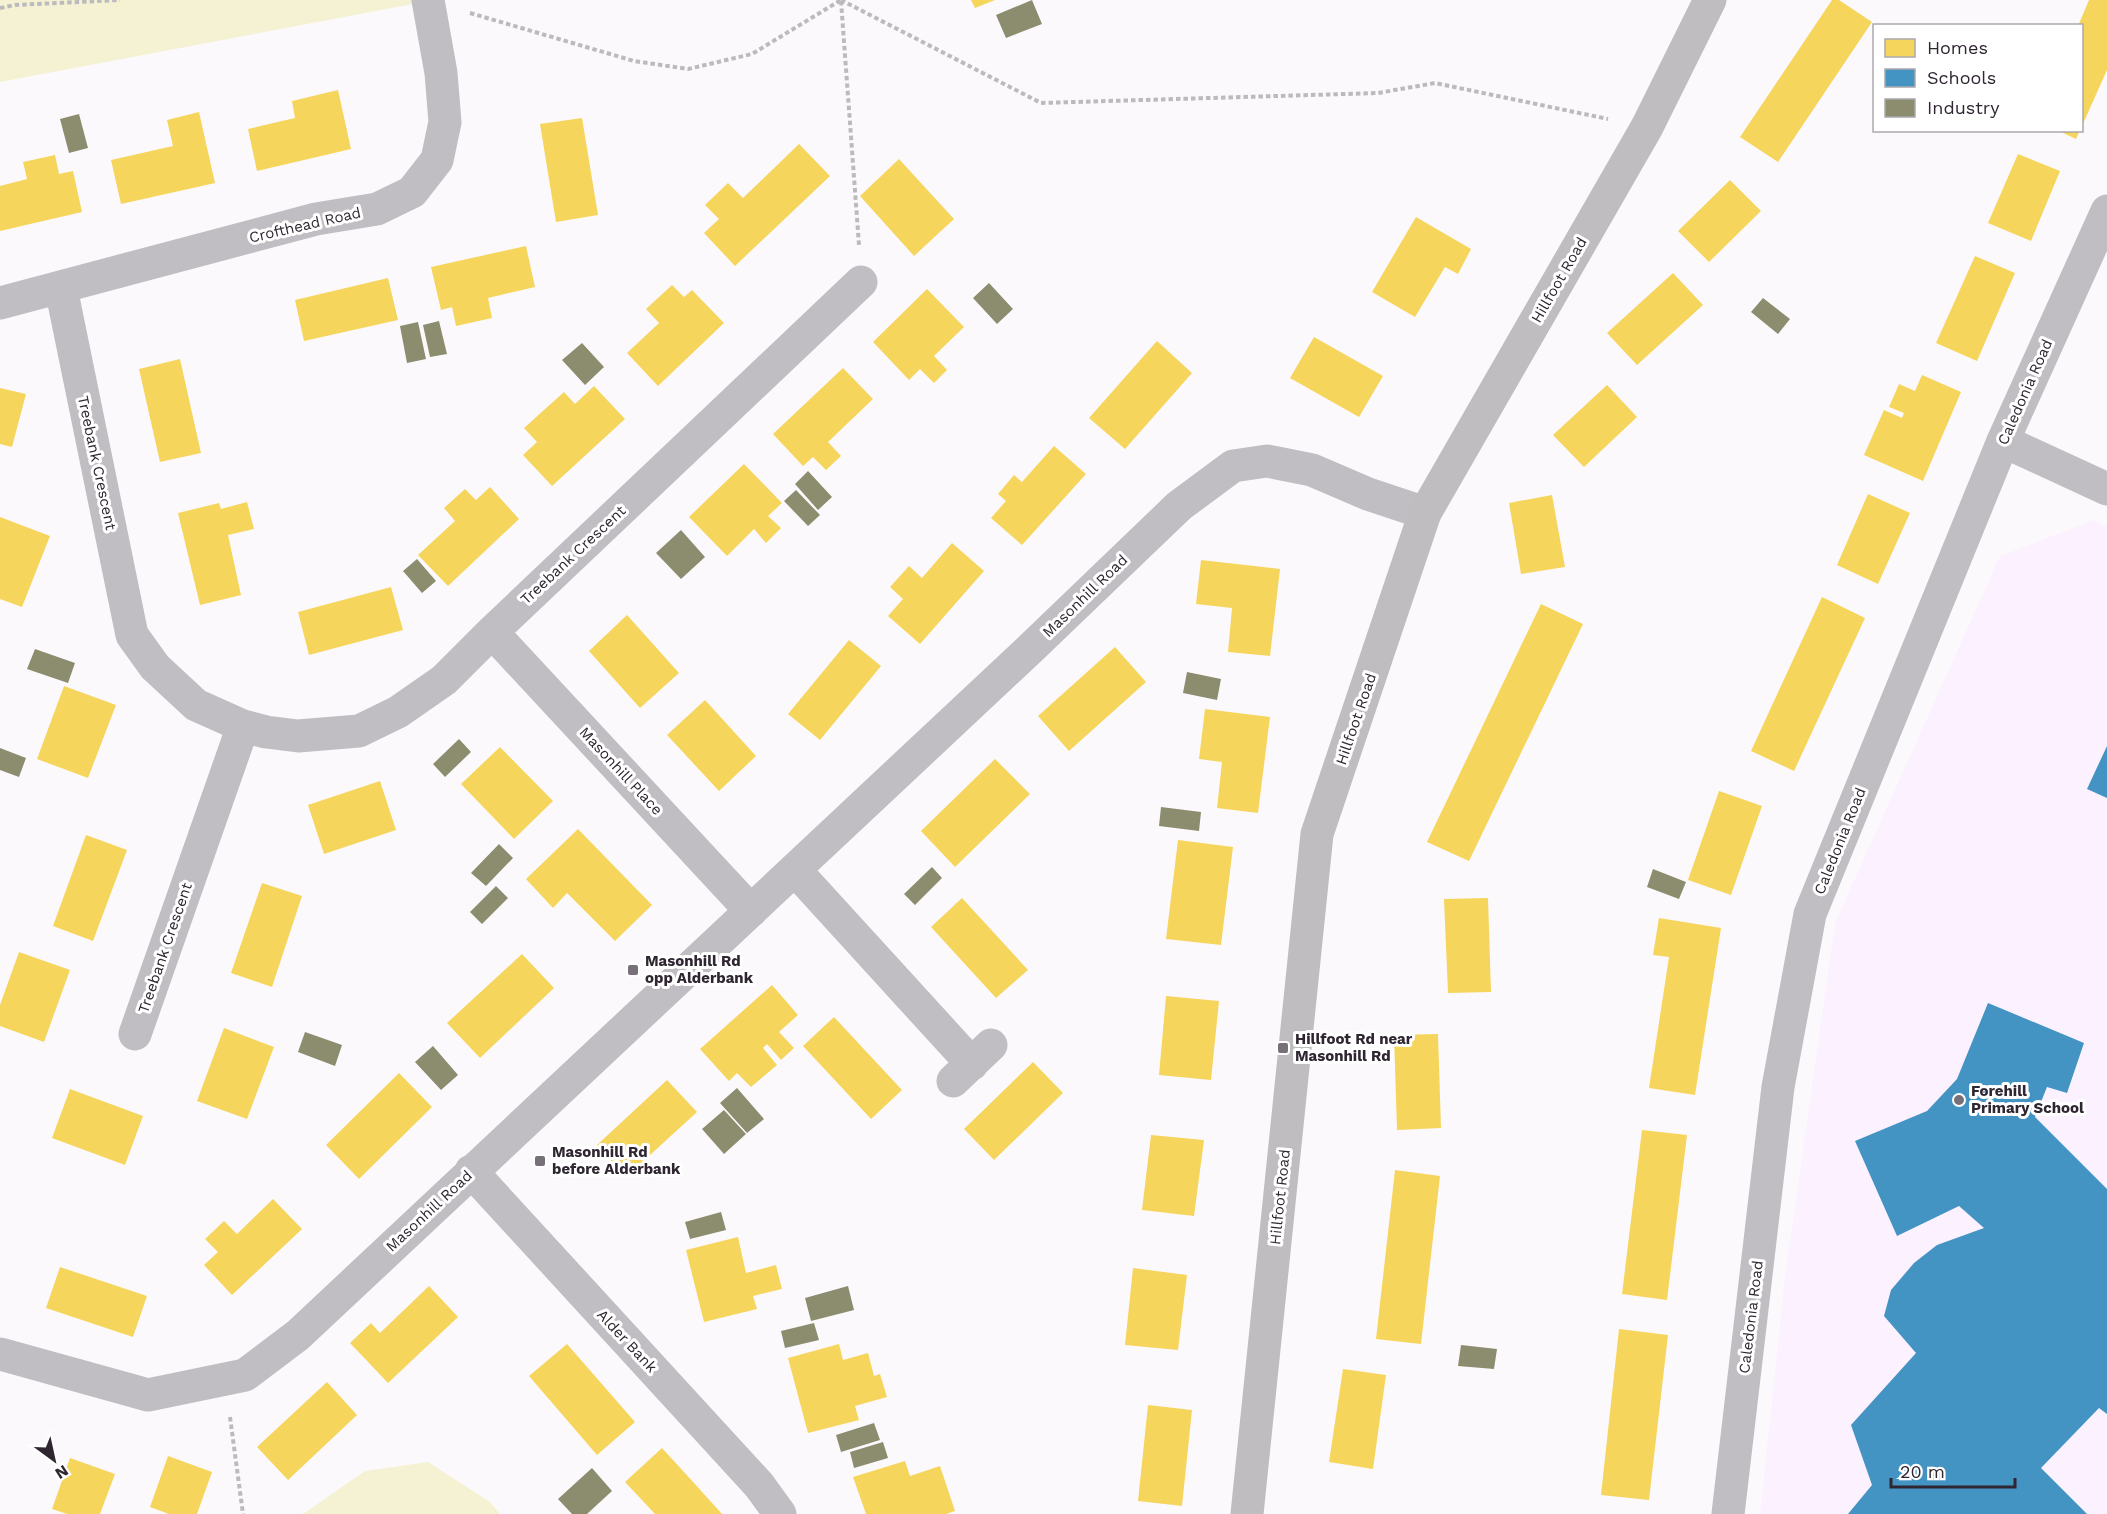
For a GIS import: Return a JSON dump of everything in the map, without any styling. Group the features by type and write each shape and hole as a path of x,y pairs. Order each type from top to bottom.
{"street":[{"name":"Hillfoot Road","path":"1247,1514 1317,834 1425,513 1647,128 1710,0"},
{"name":"Crofthead Road","path":"0,303 316,219 377,209 412,192 437,160 445,122 441,72 429,1"},
{"name":"Caledonia Road","path":"1728,1514 1778,1087 1810,914 2003,441 2107,211"},
{"name":"Treebank Crescent","path":"61,288 132,634 155,667 196,705 243,726 298,736 359,730 398,712 444,680 861,282"},
{"path":"2003,441 2107,489"},
{"name":"Masonhill Road","path":"0,1354 148,1395 245,1375 298,1335 795,870 1179,506 1233,466 1267,461 1312,470 1368,494 1425,513"},
{"name":"Masonhill Place","path":"492,632 751,911"},
{"name":"Treebank Crescent","path":"135,1034 243,726"},
{"path":"795,870 972,1063"},
{"name":"Alder Bank","path":"471,1171 759,1485 780,1514"}],"path":[{"path":"0,8 15,5 120,0"},
{"path":"429,1 634,61 688,69 752,54 841,0"},
{"path":"841,0 1041,103 1378,93 1435,82 1647,128"},
{"path":"841,0 861,282"},
{"path":"225,1380 243,1514"}],"shaded area":[{"path":"0,0 428,0 429,1 0,82"},
{"name":"Forehill Primary School","path":"2094,520 2107,527 2107,1514 1760,1514 1785,1278 1835,923 2000,556"},
{"path":"428,1462 490,1502 500,1514 303,1514 365,1471"}],"building: Homes":[{"path":"971,0 995,0 975,8"},
{"path":"1832,0 1839,0 1872,22 1778,162 1740,137"},
{"path":"2089,0 2107,0 2107,70 2083,124 2083,24 2079,24"},
{"path":"338,90 351,149 257,171 248,129 295,118 292,101"},
{"path":"199,112 215,183 121,204 111,160 173,146 167,120"},
{"path":"582,118 598,215 556,222 540,124"},
{"path":"2061,132 2079,132 2076,139"},
{"path":"799,144 830,176 735,266 704,233 719,219 705,205 728,183 743,198"},
{"path":"2018,154 2060,171 2031,241 1988,223"},
{"path":"55,155 59,174 73,171 82,212 0,231 0,186 27,179 23,162"},
{"path":"899,159 954,219 914,256 860,196"},
{"path":"1730,180 1761,211 1709,262 1678,231"},
{"path":"1416,217 1471,249 1458,274 1445,267 1415,317 1372,292"},
{"path":"526,246 535,287 488,298 492,318 456,326 452,307 441,310 431,267"},
{"path":"1975,256 2015,273 1977,361 1936,343"},
{"path":"1673,273 1703,305 1637,365 1607,333"},
{"path":"388,278 398,320 304,341 295,300"},
{"path":"672,285 684,297 692,290 724,323 658,386 627,353 659,323 646,309"},
{"path":"927,289 964,327 934,356 947,370 934,383 920,369 909,380 873,342"},
{"path":"1314,337 1383,376 1359,417 1290,378"},
{"path":"1157,341 1192,373 1125,449 1089,418"},
{"path":"180,359 201,453 160,462 139,369"},
{"path":"843,368 873,399 828,442 841,456 826,470 813,457 803,466 773,434"},
{"path":"1922,375 1961,392 1923,481 1864,455 1884,410 1902,418 1904,413 1889,407 1899,384 1915,391"},
{"path":"1607,385 1637,417 1584,467 1553,435"},
{"path":"594,386 625,419 552,486 523,455 537,442 524,428 564,392 575,404"},
{"path":"0,388 26,394 12,447 0,444"},
{"path":"1054,446 1086,474 1022,545 991,518 1006,501 998,494 1014,475 1022,482"},
{"path":"744,464 782,503 768,516 781,528 766,543 754,529 727,556 689,517"},
{"path":"490,487 519,519 448,586 418,555 455,521 444,508 465,489 476,500"},
{"path":"1868,494 1910,513 1878,584 1837,565"},
{"path":"1552,495 1565,567 1521,574 1509,503"},
{"path":"247,502 254,529 228,535 241,595 200,605 178,513 219,503 221,509"},
{"path":"0,517 50,536 22,607 0,599"},
{"path":"952,543 984,571 920,644 888,616 903,599 890,587 909,566 922,578"},
{"path":"1201,560 1280,569 1270,656 1228,652 1232,608 1196,604"},
{"path":"391,587 403,630 309,655 298,612"},
{"path":"1822,597 1865,618 1794,771 1751,751"},
{"path":"1541,604 1583,624 1469,861 1427,842"},
{"path":"627,615 679,673 640,708 589,651"},
{"path":"849,640 881,666 820,740 788,714"},
{"path":"1115,647 1146,682 1069,751 1038,716"},
{"path":"64,686 116,705 88,778 37,759"},
{"path":"705,700 756,756 719,791 667,735"},
{"path":"1205,709 1270,717 1258,813 1217,808 1222,762 1199,759"},
{"path":"500,747 553,801 514,839 461,784"},
{"path":"995,759 1030,794 955,867 921,831"},
{"path":"380,781 396,830 324,854 308,805"},
{"path":"1719,791 1762,806 1731,895 1688,880"},
{"path":"578,829 652,905 615,941 567,893 553,908 526,879"},
{"path":"86,835 127,850 93,941 53,926"},
{"path":"1178,840 1233,847 1221,945 1166,939"},
{"path":"262,883 302,896 272,987 231,973"},
{"path":"962,898 1028,970 996,998 931,927"},
{"path":"1488,898 1491,992 1448,993 1444,899"},
{"path":"1659,918 1721,928 1695,1095 1649,1088 1669,957 1653,955"},
{"path":"19,952 70,970 44,1042 0,1026 0,1005"},
{"path":"522,954 554,988 480,1058 447,1023"},
{"path":"772,985 798,1015 779,1032 794,1048 781,1060 767,1044 763,1048 777,1065 751,1087 737,1073 729,1081 700,1049"},
{"path":"1166,996 1219,1001 1211,1080 1159,1075"},
{"path":"834,1017 902,1090 871,1119 803,1046"},
{"path":"224,1028 274,1047 247,1119 197,1101"},
{"path":"1438,1034 1441,1128 1397,1130 1394,1035"},
{"path":"1033,1062 1063,1093 994,1160 964,1129"},
{"path":"399,1073 432,1107 359,1179 326,1145"},
{"path":"667,1080 697,1112 626,1177 597,1145"},
{"path":"70,1089 143,1116 125,1165 52,1138"},
{"path":"1642,1130 1687,1135 1667,1300 1622,1294"},
{"path":"1151,1135 1204,1140 1194,1216 1142,1210"},
{"path":"1395,1170 1440,1176 1421,1344 1376,1339"},
{"path":"273,1199 302,1229 232,1295 204,1265 218,1252 205,1239 224,1221 237,1234"},
{"path":"738,1237 746,1273 776,1265 782,1289 753,1296 757,1309 704,1322 686,1250"},
{"path":"60,1267 147,1296 133,1337 46,1308"},
{"path":"1133,1268 1187,1275 1178,1350 1125,1345"},
{"path":"429,1286 458,1317 388,1383 350,1343 371,1323 380,1333"},
{"path":"1619,1329 1668,1335 1649,1500 1601,1495"},
{"path":"567,1344 635,1422 597,1455 529,1376"},
{"path":"839,1344 843,1360 868,1353 874,1376 880,1374 887,1397 855,1406 859,1420 808,1433 788,1358"},
{"path":"1343,1369 1386,1375 1373,1469 1329,1462"},
{"path":"327,1382 357,1415 288,1480 257,1447"},
{"path":"1148,1405 1192,1410 1182,1506 1138,1501"},
{"path":"662,1448 722,1514 655,1514 625,1482"},
{"path":"168,1456 212,1472 197,1514 169,1514 150,1507"},
{"path":"70,1458 115,1474 100,1514 67,1514 52,1509"},
{"path":"905,1461 910,1476 940,1466 955,1511 946,1514 866,1514 853,1477"}],"building: Schools":[{"path":"2107,746 2107,798 2087,789"},
{"name":"Forehill Primary School","path":"1988,1003 2084,1043 2067,1093 2047,1087 2035,1117 2107,1189 2107,1414 2099,1408 2041,1468 2087,1514 1848,1514 1872,1485 1851,1425 1916,1353 1884,1316 1891,1290 1914,1263 1937,1245 1984,1228 1959,1206 1897,1236 1855,1141 1927,1111 1957,1079"}],"building: Industry":[{"path":"1032,0 1042,24 1006,38 996,15"},
{"path":"79,114 88,148 69,153 60,119"},
{"path":"989,283 1013,309 997,324 973,298"},
{"path":"1763,298 1790,319 1778,334 1751,312"},
{"path":"439,321 447,354 430,357 423,325"},
{"path":"418,322 426,359 407,363 400,326"},
{"path":"582,343 604,367 585,385 562,360"},
{"path":"808,471 832,497 818,510 795,484"},
{"path":"796,490 820,515 808,526 784,501"},
{"path":"681,530 705,557 681,579 656,553"},
{"path":"417,559 436,581 422,593 403,571"},
{"path":"35,649 75,663 68,683 27,669"},
{"path":"1187,672 1221,679 1217,700 1183,693"},
{"path":"459,739 471,752 445,777 433,764"},
{"path":"0,748 26,758 19,777 0,770"},
{"path":"1161,807 1201,812 1199,831 1159,826"},
{"path":"499,844 513,858 486,886 471,873"},
{"path":"932,867 942,878 915,905 904,894"},
{"path":"1653,869 1686,882 1679,899 1647,887"},
{"path":"496,886 508,898 482,924 470,912"},
{"path":"305,1032 342,1045 335,1066 298,1052"},
{"path":"433,1046 458,1075 441,1090 415,1062"},
{"path":"737,1088 764,1119 747,1133 720,1103"},
{"path":"724,1110 746,1134 724,1154 702,1129"},
{"path":"721,1212 726,1230 690,1239 685,1222"},
{"path":"848,1286 854,1310 811,1321 805,1298"},
{"path":"814,1323 819,1340 785,1348 781,1331"},
{"path":"1461,1345 1497,1349 1494,1369 1458,1366"},
{"path":"874,1423 880,1440 841,1452 836,1435"},
{"path":"883,1442 888,1458 854,1468 850,1452"},
{"path":"592,1468 612,1491 587,1514 572,1514 558,1499"}],"place":[{"name":"Masonhill Rd opp Alderbank","path":"633,970"},
{"name":"Hillfoot Rd near Masonhill Rd","path":"1283,1048"},
{"name":"Forehill Primary School","path":"1959,1100"},
{"name":"Masonhill Rd before Alderbank","path":"540,1161"}]}
